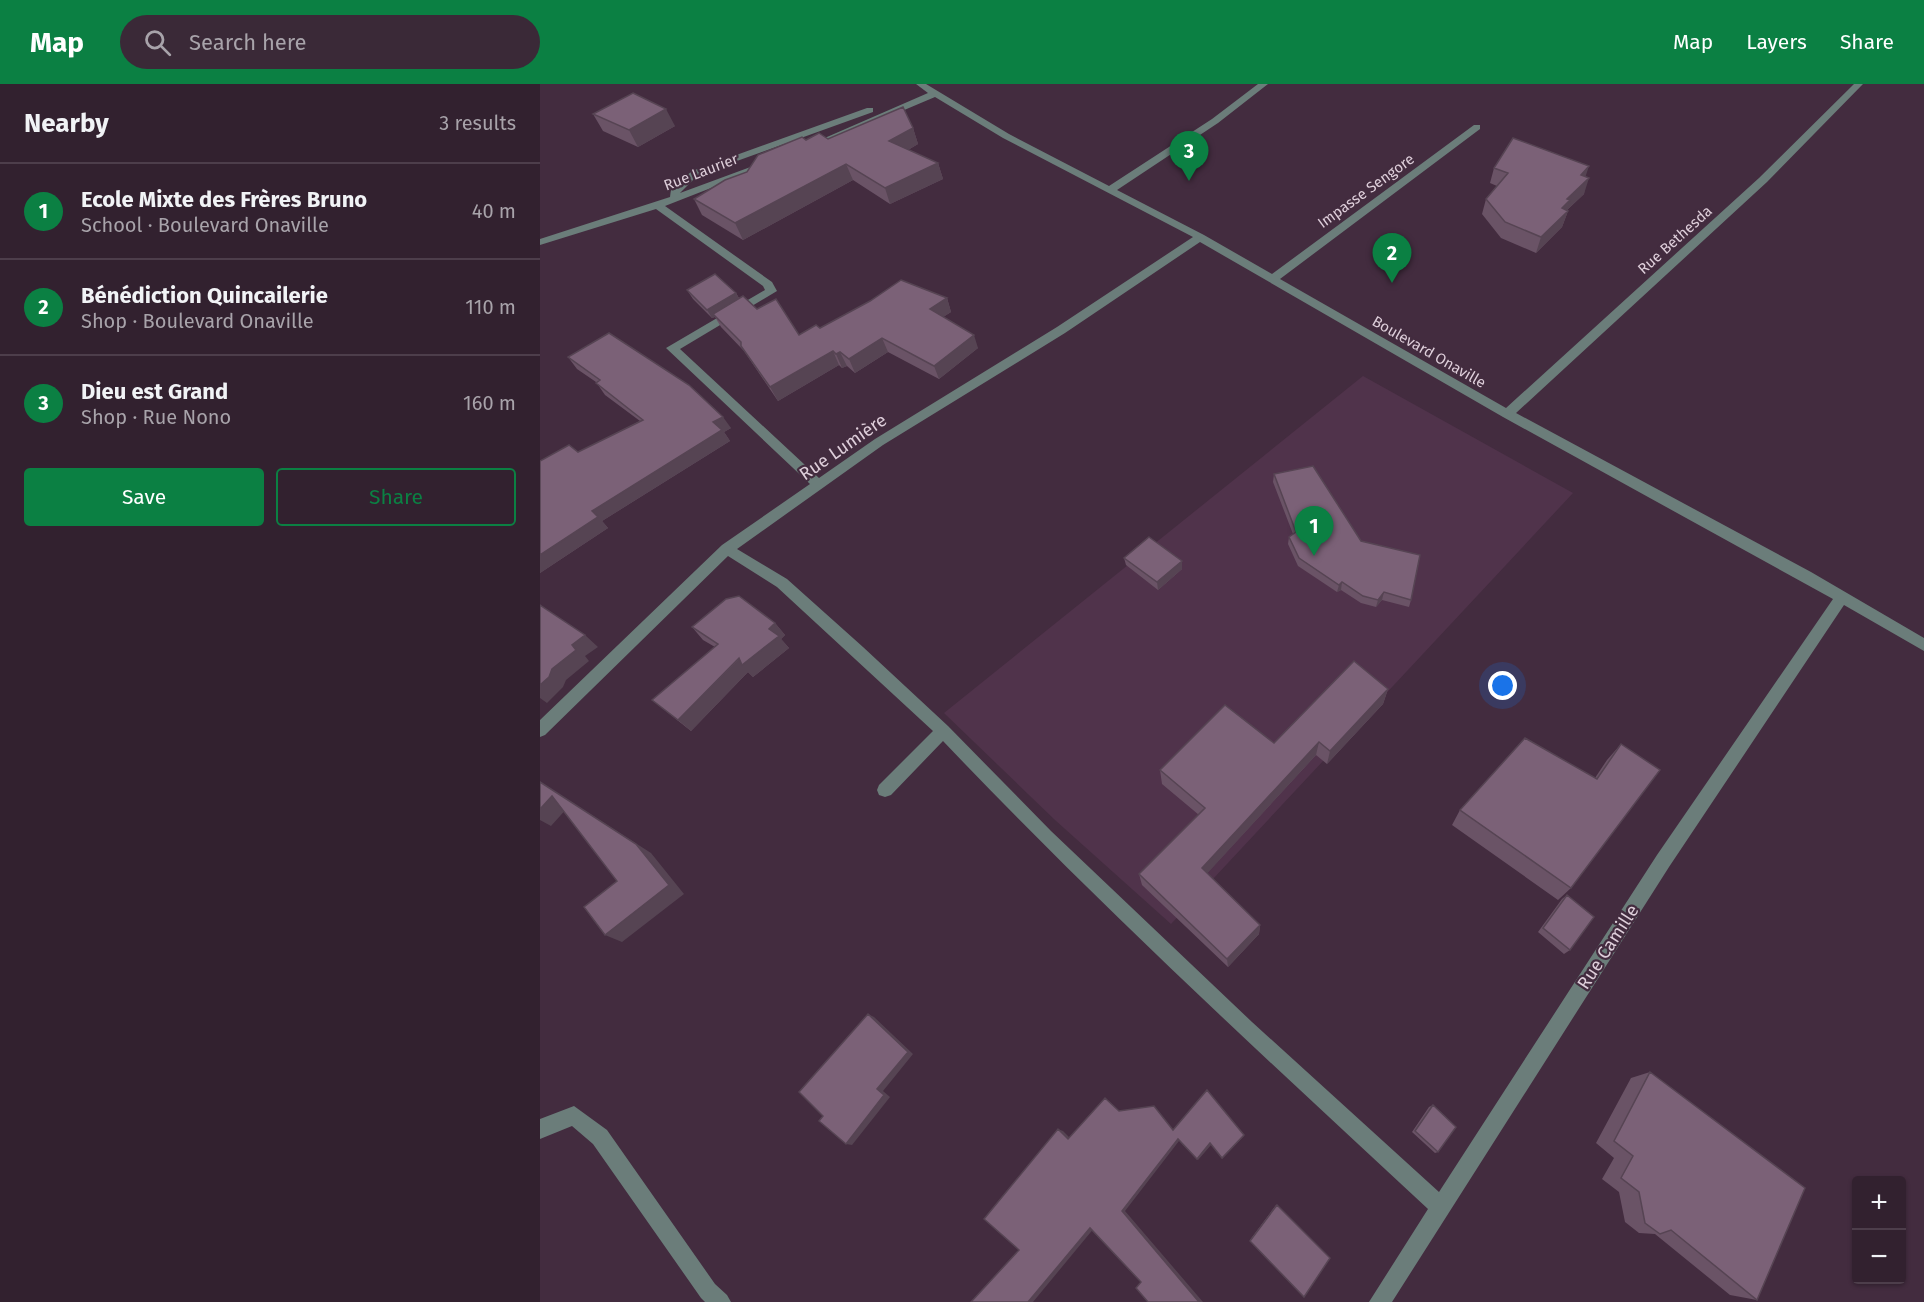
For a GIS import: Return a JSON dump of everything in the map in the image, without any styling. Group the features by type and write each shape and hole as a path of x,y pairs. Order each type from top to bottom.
{"street":[{"path":"1110,190 1215,121 1264,84"},
{"name":"Rue Bethesda","path":"1508,414 1763,180 1859,84"},
{"path":"675,198 675,191 695,173 810,134 922,86"},
{"name":"Boulevard Onaville","path":"922,86 1006,135 1200,237 1508,414 1842,597 1924,645"},
{"path":"797,152 936,93"},
{"name":"Impasse Sengore","path":"1273,279 1477,127"},
{"name":"Rue Laurier","path":"540,242 657,205 778,160"},
{"path":"657,205 768,284 771,291 672,348 819,485"},
{"name":"Rue Lumière","path":"540,730 727,549 879,442 1061,330 1200,237"},
{"path":"727,549 782,582 943,730 1045,837 1246,1028 1441,1208"},
{"name":"Rue Camille","path":"1380,1302 1663,861 1842,597"},
{"path":"885,790 943,730"},
{"path":"540,1129 574,1116 600,1137 708,1291 720,1302"}],"shaded area":[{"path":"1363,376 1573,493 1171,924 1055,820 944,713"}],"building":[{"path":"633,93 666,109 629,130 593,114"},
{"path":"903,107 913,128 889,141 938,163 885,188 846,164 735,223 694,199 725,180 747,172 758,155 802,137 806,140 819,133 828,139"},
{"path":"1513,138 1589,166 1581,175 1589,178 1567,199 1570,200 1562,208 1568,211 1541,237 1505,222 1486,199 1508,173 1494,168"},
{"path":"715,274 736,293 707,310 687,290"},
{"path":"901,280 947,298 930,309 974,335 934,366 882,338 849,359 840,352 836,354 833,351 770,387 741,346 741,342 713,314 743,296 757,309 776,299 799,335 816,325 820,328 870,301"},
{"path":"609,333 689,385 723,417 713,422 722,430 592,511 598,517 540,555 540,461 569,445 578,452 643,420 596,383 600,380 568,357"},
{"path":"1313,466 1361,541 1420,555 1411,600 1384,592 1378,600 1363,596 1342,582 1339,585 1299,558 1289,537 1296,532 1274,474"},
{"path":"1149,537 1182,561 1157,582 1124,558"},
{"path":"739,596 775,623 769,629 779,636 742,665 739,658 678,720 652,700 718,644 692,627 726,599"},
{"path":"540,605 585,635 572,645 576,650 552,669 549,677 540,685"},
{"path":"1354,661 1388,689 1330,751 1319,742 1202,868 1260,925 1227,959 1139,874 1205,808 1160,770 1225,705 1274,743"},
{"path":"1525,738 1597,779 1621,744 1660,770 1571,888 1460,810"},
{"path":"540,782 636,844 669,885 605,935 584,907 617,881 552,796 540,809"},
{"path":"1567,895 1594,917 1570,950 1543,928"},
{"path":"868,1014 908,1052 877,1089 884,1095 846,1144 819,1121 823,1116 799,1092"},
{"path":"1650,1072 1805,1188 1757,1300 1671,1230 1660,1234 1645,1223 1639,1192 1621,1178 1633,1156 1614,1141"},
{"path":"1207,1090 1244,1135 1222,1158 1210,1143 1197,1159 1178,1139 1122,1211 1199,1302 1148,1302 1136,1288 1141,1282 1090,1228 1028,1302 971,1302 1019,1250 984,1219 1058,1129 1068,1139 1105,1098 1119,1111 1154,1106 1173,1130"},
{"path":"1433,1105 1456,1127 1438,1152 1415,1131"},
{"path":"1277,1205 1330,1258 1304,1297 1250,1241"}],"place":[{"name":"Dieu est Grand","path":"1189,181"},
{"name":"Bénédiction Quincailerie","path":"1392,283"},
{"name":"Ecole Mixte des Frères Bruno","path":"1314,556"}]}
